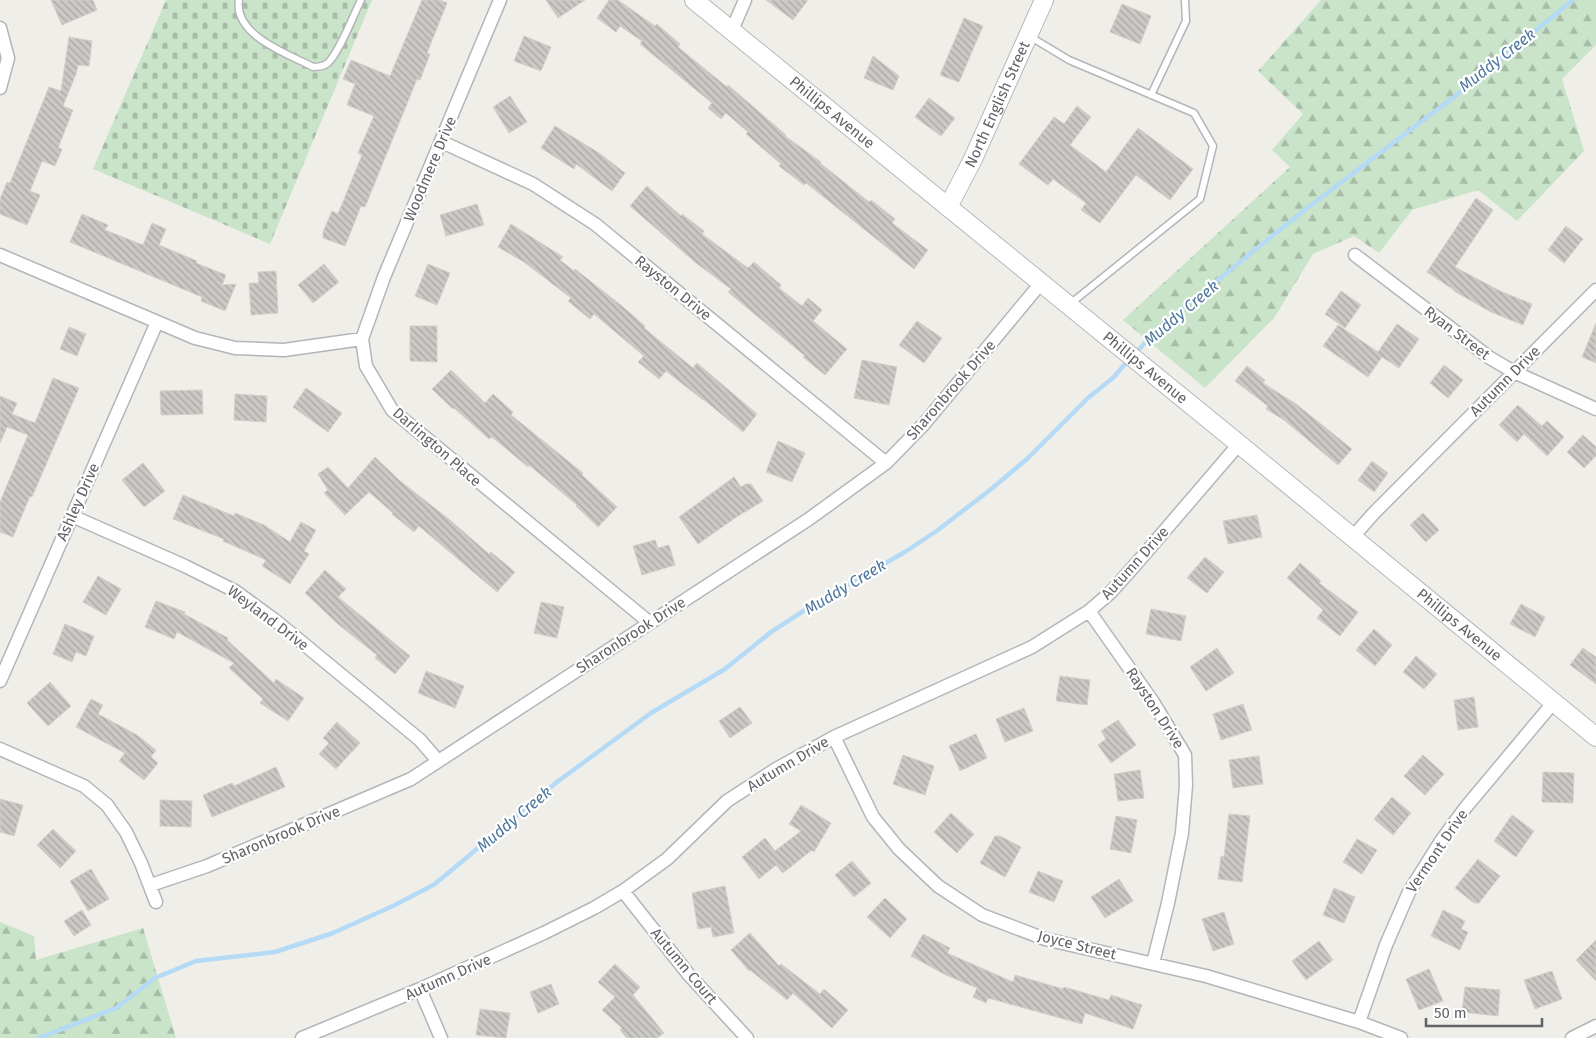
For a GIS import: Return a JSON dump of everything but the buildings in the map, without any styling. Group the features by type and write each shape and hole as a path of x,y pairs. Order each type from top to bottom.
{"street":[{"name":"Woodmere Drive","path":"362,340 384,278 500,0"},
{"name":"Phillips Avenue","path":"694,0 1596,737"},
{"path":"732,30 745,0"},
{"name":"North English Street","path":"948,207 972,159 1044,0"},
{"path":"0,88 8,58 1,31"},
{"name":"Rayston Drive","path":"442,142 533,184 595,224 886,463"},
{"path":"0,254 196,338 234,348 284,350 362,340"},
{"name":"Ryan Street","path":"1355,255 1490,358 1514,372 1596,409"},
{"name":"Sharonbrook Drive","path":"150,885 207,866 411,779 809,519 886,463 924,424 1041,283"},
{"name":"Autumn Drive","path":"1352,538 1373,514 1596,290"},
{"name":"Ashley Drive","path":"0,681 157,322"},
{"name":"Darlington Place","path":"362,340 366,366 392,410 650,623"},
{"name":"Autumn Drive","path":"302,1038 420,989 544,933 623,891 667,859 727,801 776,769 834,736 1032,646 1089,611 1110,593 1239,444"},
{"name":"Weyland Drive","path":"72,516 235,591 276,621 420,740 438,761"},
{"name":"Rayston Drive","path":"1089,611 1154,702 1185,755 1186,785 1182,833 1168,903 1153,963"},
{"name":"Vermont Drive","path":"1359,1022 1386,945 1409,892 1466,808 1553,703"},
{"name":"Joyce Street","path":"834,736 873,817 899,849 938,886 982,915 1046,940 1206,976 1359,1022 1401,1038"},
{"path":"0,749 84,786 107,805 126,832 156,902"},
{"name":"Autumn Court","path":"623,891 689,975 747,1038"},
{"path":"420,989 441,1038"},
{"path":"1572,1038 1596,1026"}],"lane":[{"path":"239,0 240,14 256,37 313,67 328,63 339,46 361,0"},
{"path":"1151,95 1186,21 1186,0"},
{"path":"1028,35 1069,60 1194,113 1213,146 1200,199 1069,306"}],"green space":[{"path":"166,0 372,0 270,244 93,169"},
{"path":"1321,0 1596,0 1596,45 1562,79 1584,151 1517,221 1478,190 1412,210 1379,253 1354,236 1313,254 1274,318 1205,388 1123,320 1290,167 1272,150 1303,114 1258,71"},
{"path":"0,922 34,936 36,960 143,928 176,1038 0,1038"}],"waterway":[{"name":"Muddy Creek","path":"1135,354 1157,329 1302,212 1455,96 1573,0"},
{"name":"Muddy Creek","path":"39,1038 116,1008 155,978 196,961 275,952 333,933 395,905 435,884 557,782 651,713 725,669 771,632 816,603 905,552 938,530 1027,459 1088,398 1114,377 1129,359"}]}
